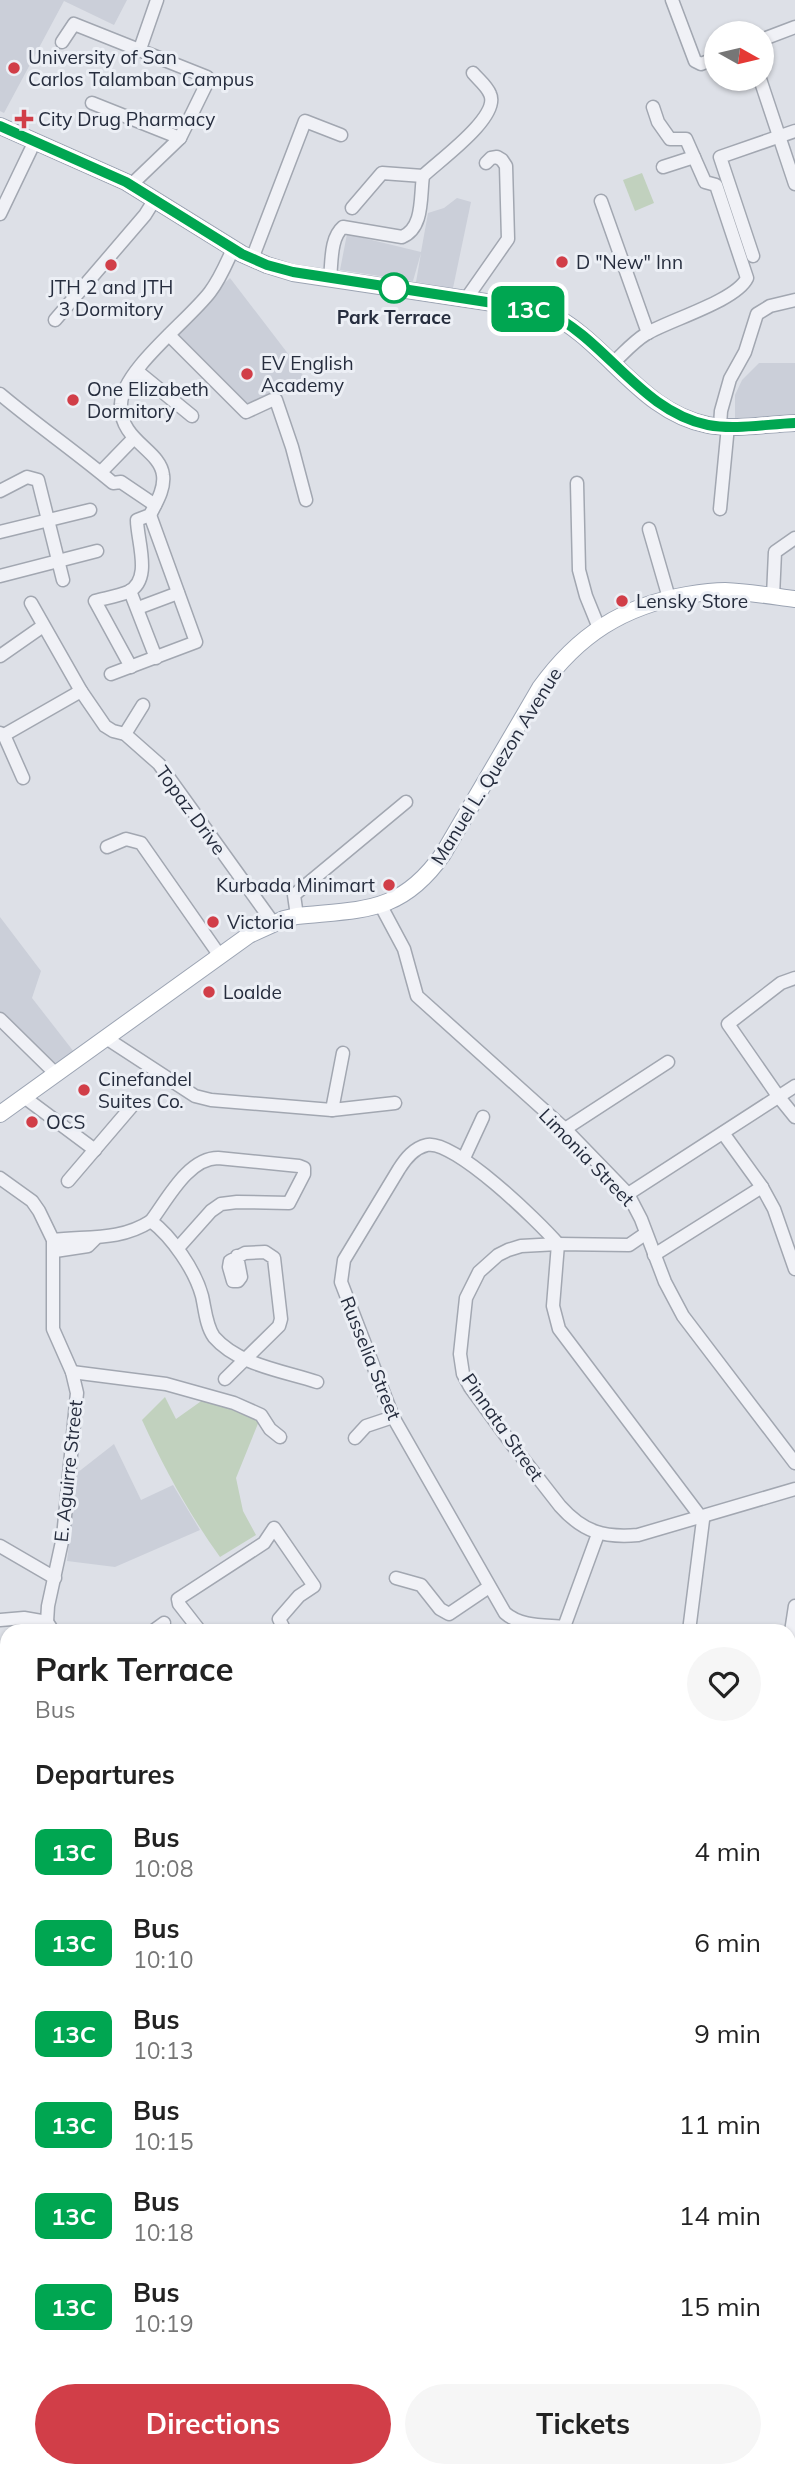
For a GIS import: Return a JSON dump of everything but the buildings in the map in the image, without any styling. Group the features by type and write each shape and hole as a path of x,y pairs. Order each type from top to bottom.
{"main road":[{"path":"0,126 131,185 252,259 293,272 545,311 581,332 663,407 689,419 724,426 795,423"},
{"name":"Manuel L. Quezon Avenue","path":"0,1114 249,935 297,916 381,906 412,889 432,870 540,688 579,643 599,628 638,607 669,598 723,591 795,599"}],"street":[{"path":"140,49 157,0"},
{"path":"672,0 695,61 704,63"},
{"path":"62,42 74,24 207,77 207,83 180,138 131,185"},
{"path":"774,35 795,27"},
{"path":"352,208 382,173 423,176 472,133 491,104 491,95 473,72"},
{"path":"764,91 795,184"},
{"path":"92,103 180,138"},
{"path":"613,363 633,343 648,333 728,295 743,285 747,278 716,185 704,180 684,138 672,140 664,131 653,107"},
{"path":"252,259 305,121 341,135"},
{"path":"752,256 720,157 795,131"},
{"path":"0,214 35,141"},
{"path":"466,299 509,239 506,166 496,157 486,163"},
{"path":"663,167 694,157"},
{"path":"330,278 333,247 337,232 343,227 402,237 410,233 417,223 423,176"},
{"path":"55,320 145,215 155,199"},
{"path":"601,201 648,333"},
{"path":"131,667 95,601 130,591 138,583 142,573 138,520 153,510 161,492 163,473 160,464 124,425 120,405 123,389 209,293 222,274 233,249"},
{"path":"720,509 724,426 721,411 730,379 745,352 757,314 770,306 795,300"},
{"path":"169,335 246,412 276,400 306,500"},
{"path":"137,371 192,416"},
{"path":"0,394 42,429 72,447 113,483 121,482 153,510 196,642 111,674"},
{"path":"101,472 134,438"},
{"path":"0,491 27,477 40,483 63,580"},
{"path":"577,483 579,570 599,628"},
{"path":"0,532 90,510"},
{"path":"649,528 669,598"},
{"path":"772,596 775,552 795,538"},
{"path":"0,576 97,551"},
{"path":"130,591 156,658"},
{"path":"138,608 178,593"},
{"name":"Topaz Drive","path":"31,603 81,691 106,726 125,734 159,764 274,923"},
{"path":"0,656 43,626"},
{"path":"23,778 2,734 81,691"},
{"path":"125,734 143,705"},
{"path":"297,916 295,895 406,802"},
{"path":"107,847 126,839 141,843 220,956"},
{"name":"Limonia Street","path":"381,906 404,949 417,996 565,1129 628,1194 642,1219 645,1234 683,1316 795,1463"},
{"path":"795,978 781,983 729,1024 795,1117"},
{"path":"0,1018 56,1074"},
{"path":"106,1038 195,1096 211,1100 332,1110 394,1103"},
{"path":"332,1110 343,1053"},
{"path":"565,1129 668,1062"},
{"path":"628,1194 795,1086"},
{"path":"24,1097 95,1150"},
{"path":"68,1181 132,1106"},
{"path":"464,1158 483,1117"},
{"path":"723,1133 762,1187 777,1216 795,1269"},
{"name":"Russelia Street","path":"536,1624 513,1620 505,1613 489,1587 393,1417 341,1282 344,1260 399,1169 415,1150 428,1144 443,1146 464,1158 558,1244"},
{"path":"54,1246 85,1236 95,1239 128,1234 150,1221 189,1170 205,1159 299,1166 305,1171 288,1204 221,1204 211,1211 178,1248"},
{"name":"E. Aguirre Street","path":"0,1178 32,1201 54,1246 52,1329 72,1372 77,1393 63,1537 48,1606 50,1624"},
{"path":"654,1255 762,1187"},
{"path":"150,1221 166,1232 178,1248 201,1292 213,1335 228,1349 245,1359 317,1382"},
{"name":"Pinnata Street","path":"598,1534 572,1519 560,1506 470,1387 460,1364 467,1297 479,1272 508,1250 521,1246 558,1244 629,1245 645,1234"},
{"path":"558,1244 553,1306 559,1329 704,1523 690,1624"},
{"path":"225,1379 279,1326 281,1319 274,1258 265,1252 237,1256"},
{"path":"72,1372 166,1384 234,1403 261,1415 270,1429 280,1437"},
{"path":"355,1438 366,1426 393,1417"},
{"path":"598,1534 638,1535 795,1489"},
{"path":"195,1624 178,1599 264,1543 274,1528 314,1586 299,1596 279,1619 282,1624"},
{"name":"Russelia Street","path":"566,1624 598,1534"},
{"path":"0,1546 55,1578"},
{"path":"396,1578 421,1585 440,1609 449,1614 489,1587"},
{"path":"792,1624 795,1606"},
{"path":"0,1620 24,1618 44,1624"}],"shaded area":[{"name":"University of San Carlos Talamban Campus","path":"0,0 127,0 114,25 64,1 4,113 0,111"},
{"path":"457,198 471,202 453,288 416,282 421,253 413,281 340,270 347,234 421,252 428,213 444,208"},
{"path":"230,278 306,380 252,413 172,332"},
{"path":"759,363 795,363 795,416 735,418 735,395 742,380"},
{"path":"0,917 41,971 32,998 74,1052 53,1065 0,1012"},
{"path":"114,1444 141,1500 173,1485 200,1530 115,1567 67,1561 77,1473"}],"green space":[{"path":"642,173 654,203 635,211 623,180"},
{"path":"165,1397 176,1419 207,1397 259,1421 236,1478 243,1511 256,1535 220,1557 178,1490 142,1420"}],"bus line":[{"name":"13C","path":"0,126 126,182 224,245 267,265 293,272 545,311 581,332 663,407 676,414 715,426 795,423"}],"place":[{"name":"University of San Carlos Talamban Campus","path":"14,68"},
{"name":"City Drug Pharmacy","path":"24,119"},
{"name":"D \"New\" Inn","path":"562,262"},
{"name":"JTH 2 and JTH 3 Dormitory","path":"111,265"},
{"name":"Park Terrace","path":"394,288"},
{"name":"EV English Academy","path":"247,374"},
{"name":"One Elizabeth Dormitory","path":"73,400"},
{"name":"Lensky Store","path":"622,601"},
{"name":"Kurbada Minimart","path":"389,885"},
{"name":"Victoria","path":"213,922"},
{"name":"Loalde","path":"209,992"},
{"name":"Cinefandel Suites Co.","path":"84,1090"},
{"name":"OCS","path":"32,1122"}]}
